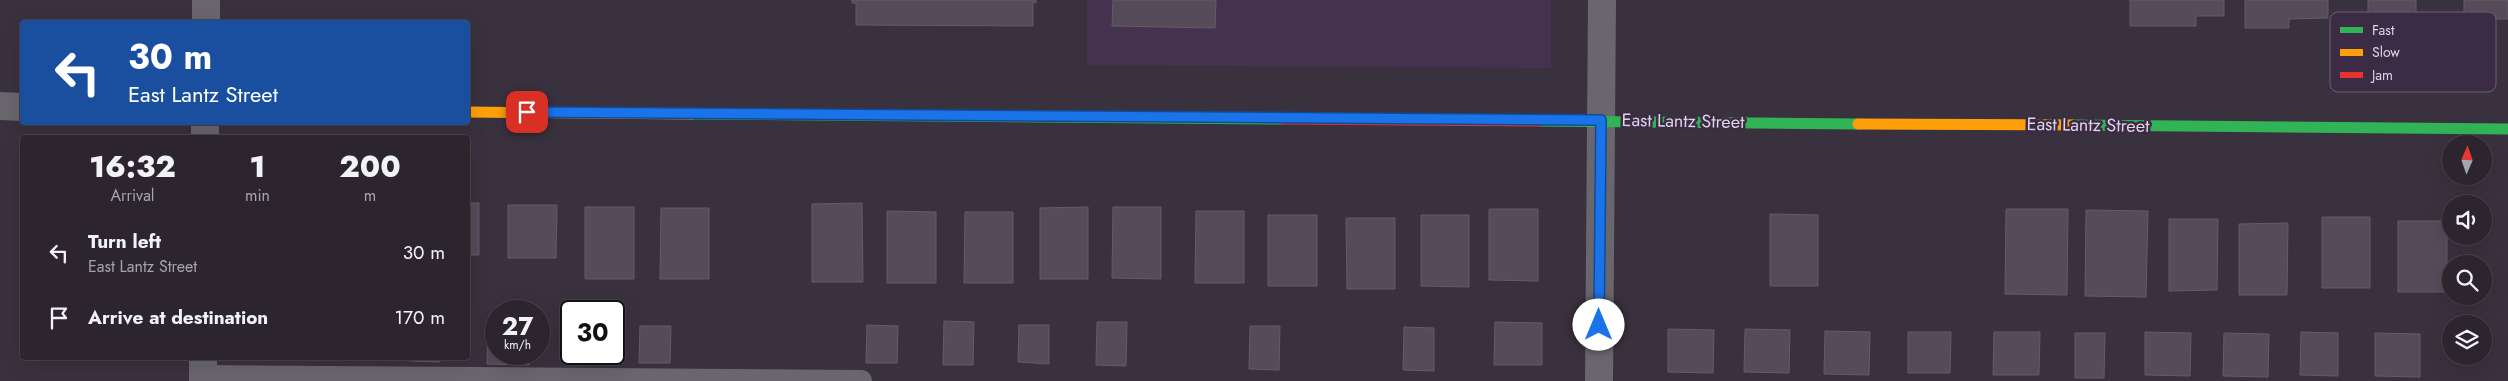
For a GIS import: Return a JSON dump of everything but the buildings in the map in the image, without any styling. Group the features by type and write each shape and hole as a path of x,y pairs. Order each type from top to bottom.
{"street":[{"path":"206,0 206,20"},
{"path":"1599,381 1602,0"},
{"path":"0,106 20,107"},
{"name":"East Lantz Street","path":"470,112 2508,129"}],"lane":[{"path":"203,372 861,381"}],"shaded area":[{"path":"1087,0 1551,0 1551,68 1087,65"}],"traffic: fast":[{"path":"691,114 1282,119"},
{"path":"1539,121 1858,124"},
{"path":"2072,125 2508,129"}],"traffic: slow":[{"path":"470,112 691,114"},
{"path":"1858,124 2072,125"}],"traffic: jam":[{"path":"1282,119 1539,121"}],"route":[{"path":"527,112 1601,120 1599,325"}]}
